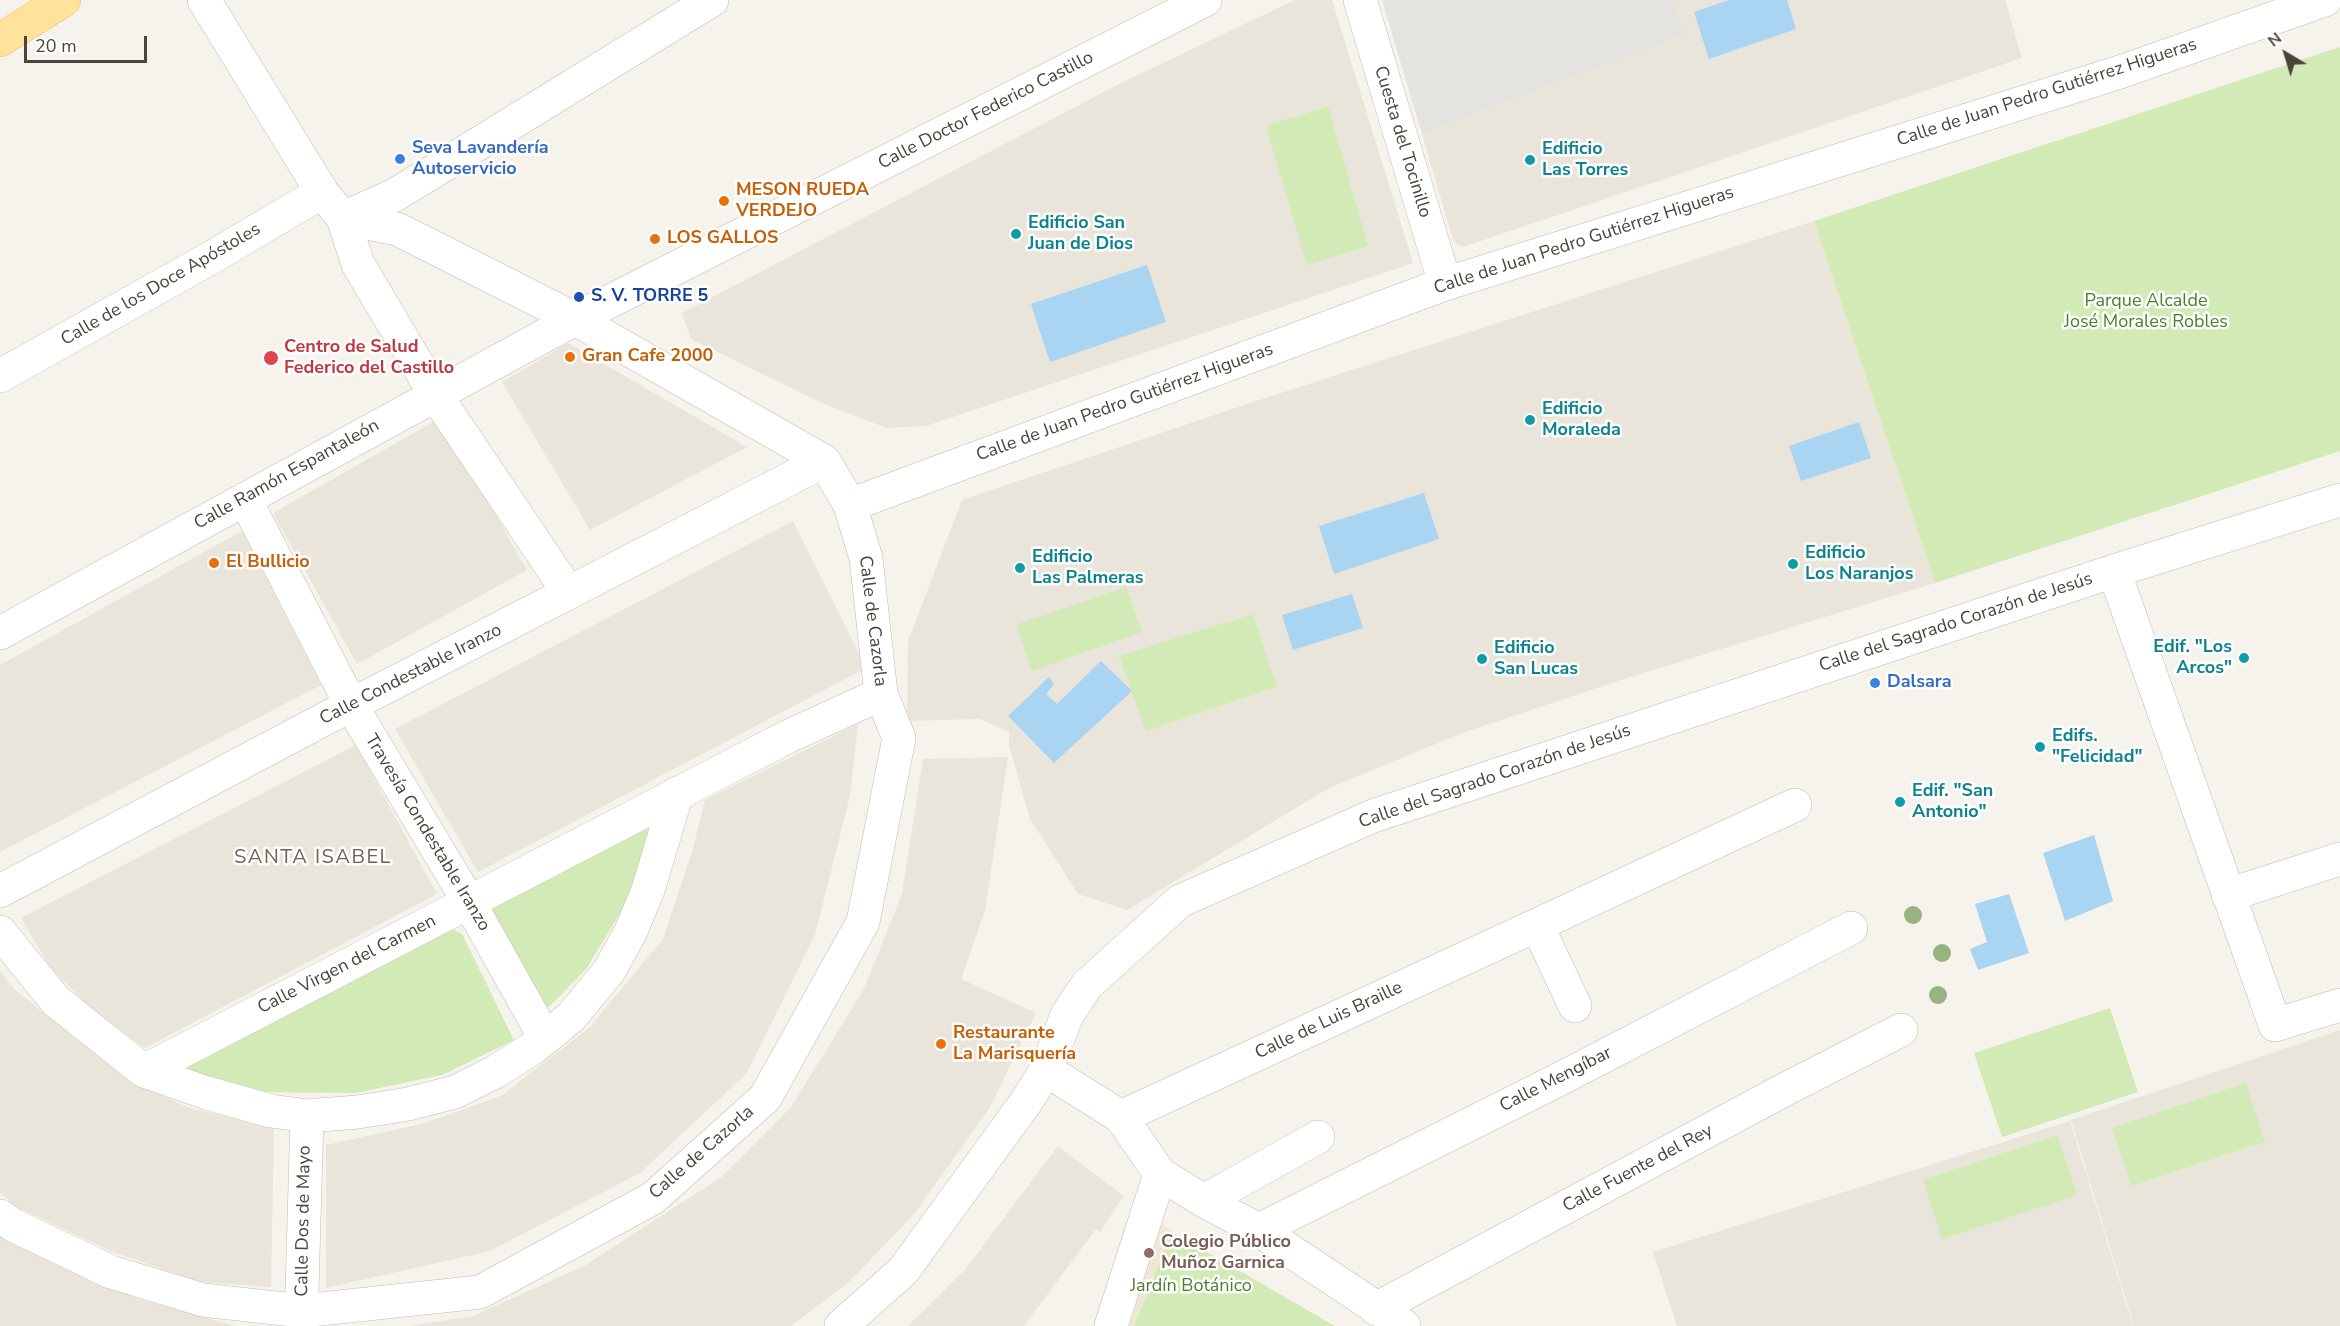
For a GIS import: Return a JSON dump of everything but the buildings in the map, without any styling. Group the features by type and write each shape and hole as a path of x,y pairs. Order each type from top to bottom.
{"main road":[{"path":"0,40 64,0"}],"street":[{"path":"204,0 322,192 343,218 358,264 435,394 569,593"},
{"path":"343,218 395,195 712,0"},
{"name":"Cuesta del Tocinillo","path":"1360,0 1445,284"},
{"name":"Calle de Juan Pedro Gutiérrez Higueras","path":"850,505 1445,284 2120,72 2325,0"},
{"name":"Calle Doctor Federico Castillo","path":"575,318 1200,1"},
{"name":"Calle de los Doce Apóstoles","path":"0,376 214,256 322,192"},
{"path":"343,218 397,229 575,318 824,461"},
{"name":"Calle Ramón Espantaleón","path":"0,633 575,318"},
{"name":"Calle de Cazorla","path":"0,1216 13,1225 111,1272 203,1300 302,1319 480,1293 653,1198 765,1098 863,922 899,738 881,694 866,558 850,505 824,461"},
{"name":"Calle Condestable Iranzo","path":"0,891 351,705 824,461"},
{"name":"Travesía Condestable Iranzo","path":"245,499 351,705 469,902 545,1038"},
{"name":"Calle del Sagrado Corazón de Jesús","path":"841,1326 903,1271 1026,1102 1046,1071 1067,1015 1087,985 1180,901 1373,816 2114,571 2340,500"},
{"path":"2114,571 2275,1025 2340,1005"},
{"name":"Calle Virgen del Carmen","path":"144,1071 787,737 881,694"},
{"path":"0,932 56,1001 144,1071 207,1093 271,1111 307,1116 358,1112 408,1104 455,1092 495,1072 571,1017 609,971 631,931 648,890 678,794"},
{"name":"Calle de Luis Braille","path":"1121,1117 1795,805"},
{"path":"2229,895 2340,860"},
{"path":"1537,925 1575,1006"},
{"name":"Calle Mengíbar","path":"1259,1230 1554,1082 1851,928"},
{"name":"Calle Fuente del Rey","path":"1376,1309 1780,1092 1901,1030"},
{"path":"1046,1071 1121,1117 1160,1174 1204,1201 1259,1230 1404,1326"},
{"name":"Calle Dos de Mayo","path":"302,1319 307,1116"},
{"path":"1204,1201 1318,1137"},
{"path":"1111,1326 1160,1174"}],"shaded area":[{"path":"1295,0 1332,0 1413,263 926,426 887,428 824,404 691,339 682,313 1121,83"},
{"path":"1382,0 1672,0 1684,34 1422,134"},
{"path":"1672,0 2005,0 2022,58 1463,247 1458,245 1453,240 1422,134 1683,34"},
{"path":"1814,221 1935,583 1621,680 1460,734 1329,788 1127,910 1078,894 1030,819 1009,745 1009,732 980,719 907,721 908,641 962,500 1259,400"},
{"path":"568,343 747,447 590,530 502,382"},
{"path":"440,418 527,570 357,664 273,513"},
{"path":"793,521 866,668 478,872 395,729"},
{"path":"242,531 321,685 0,852 0,665"},
{"path":"858,724 850,796 815,935 746,1074 640,1173 490,1251 326,1288 326,1145 422,1124 501,1096 589,1028 663,939 692,852 705,800"},
{"path":"356,745 437,894 145,1048 90,1008 50,967 21,918"},
{"path":"1008,757 985,911 961,979 1036,1013 990,1107 915,1213 849,1282 791,1326 411,1326 473,1316 584,1266 723,1176 791,1107 864,989 902,894 923,759"},
{"path":"0,971 15,990 128,1080 189,1108 274,1126 271,1287 201,1282 113,1252 17,1207 0,1193"},
{"path":"2340,1030 2340,1326 2134,1326 2071,1120"},
{"path":"2070,1121 2133,1326 1677,1326 1653,1252"},
{"path":"1058,1146 1123,1196 1100,1232 1096,1229 1024,1326 908,1326 965,1270"},
{"name":"Colegio Público Muñoz Garnica","path":"1154,1217 1172,1232 1134,1326 1095,1326"},
{"path":"0,1235 66,1269 138,1299 235,1326 0,1326"}],"green space":[{"name":"Parque Alcalde José Morales Robles","path":"2340,47 2340,451 1935,583 1814,221"},
{"path":"1328,106 1368,246 1307,265 1266,126"},
{"path":"1126,587 1142,632 1032,671 1016,625"},
{"path":"1253,614 1277,687 1146,731 1119,656"},
{"path":"649,822 649,849 633,892 586,969 549,1007 523,998 469,902"},
{"path":"434,920 462,934 514,1040 442,1075 355,1093 259,1092 158,1063"},
{"path":"2110,1008 2138,1092 2002,1137 1974,1053"},
{"path":"2246,1083 2265,1142 2131,1186 2112,1128"},
{"path":"2057,1135 2077,1195 1942,1239 1923,1180"},
{"name":"Jardín Botánico","path":"1172,1232 1335,1326 1134,1326"}],"water":[{"path":"1729,0 1787,0 1796,29 1709,59 1694,12"},
{"path":"1147,265 1166,322 1050,362 1031,304"},
{"path":"1859,422 1871,458 1801,481 1789,446"},
{"path":"1424,493 1439,539 1334,574 1319,526"},
{"path":"1352,594 1363,628 1293,650 1282,615"},
{"path":"1101,661 1132,691 1054,763 1008,716 1049,677 1054,684 1046,694 1057,704"},
{"path":"2094,835 2113,901 2065,921 2043,853"},
{"path":"2009,894 2029,953 1978,970 1970,949 1987,942 1975,904"}],"place":[{"name":"Seva Lavandería Autoservicio","path":"400,159"},
{"name":"Edificio Las Torres","path":"1530,160"},
{"name":"MESON RUEDA VERDEJO","path":"724,201"},
{"name":"Edificio San Juan de Dios","path":"1016,234"},
{"name":"LOS GALLOS","path":"655,239"},
{"name":"S. V. TORRE 5","path":"579,297"},
{"name":"Gran Cafe 2000","path":"570,357"},
{"name":"Centro de Salud Federico del Castillo","path":"271,358"},
{"name":"Edificio Moraleda","path":"1530,420"},
{"name":"El Bullicio","path":"214,563"},
{"name":"Edificio Los Naranjos","path":"1793,564"},
{"name":"Edificio Las Palmeras","path":"1020,568"},
{"name":"Edif. \"Los Arcos\"","path":"2244,658"},
{"name":"Edificio San Lucas","path":"1482,659"},
{"name":"Dalsara","path":"1875,683"},
{"name":"Edifs. \"Felicidad\"","path":"2040,747"},
{"name":"Edif. \"San Antonio\"","path":"1900,802"},
{"name":"Restaurante La Marisquería","path":"941,1044"},
{"name":"Colegio Público Muñoz Garnica","path":"1149,1253"}],"district":[{"name":"SANTA ISABEL","path":"313,858"}]}
